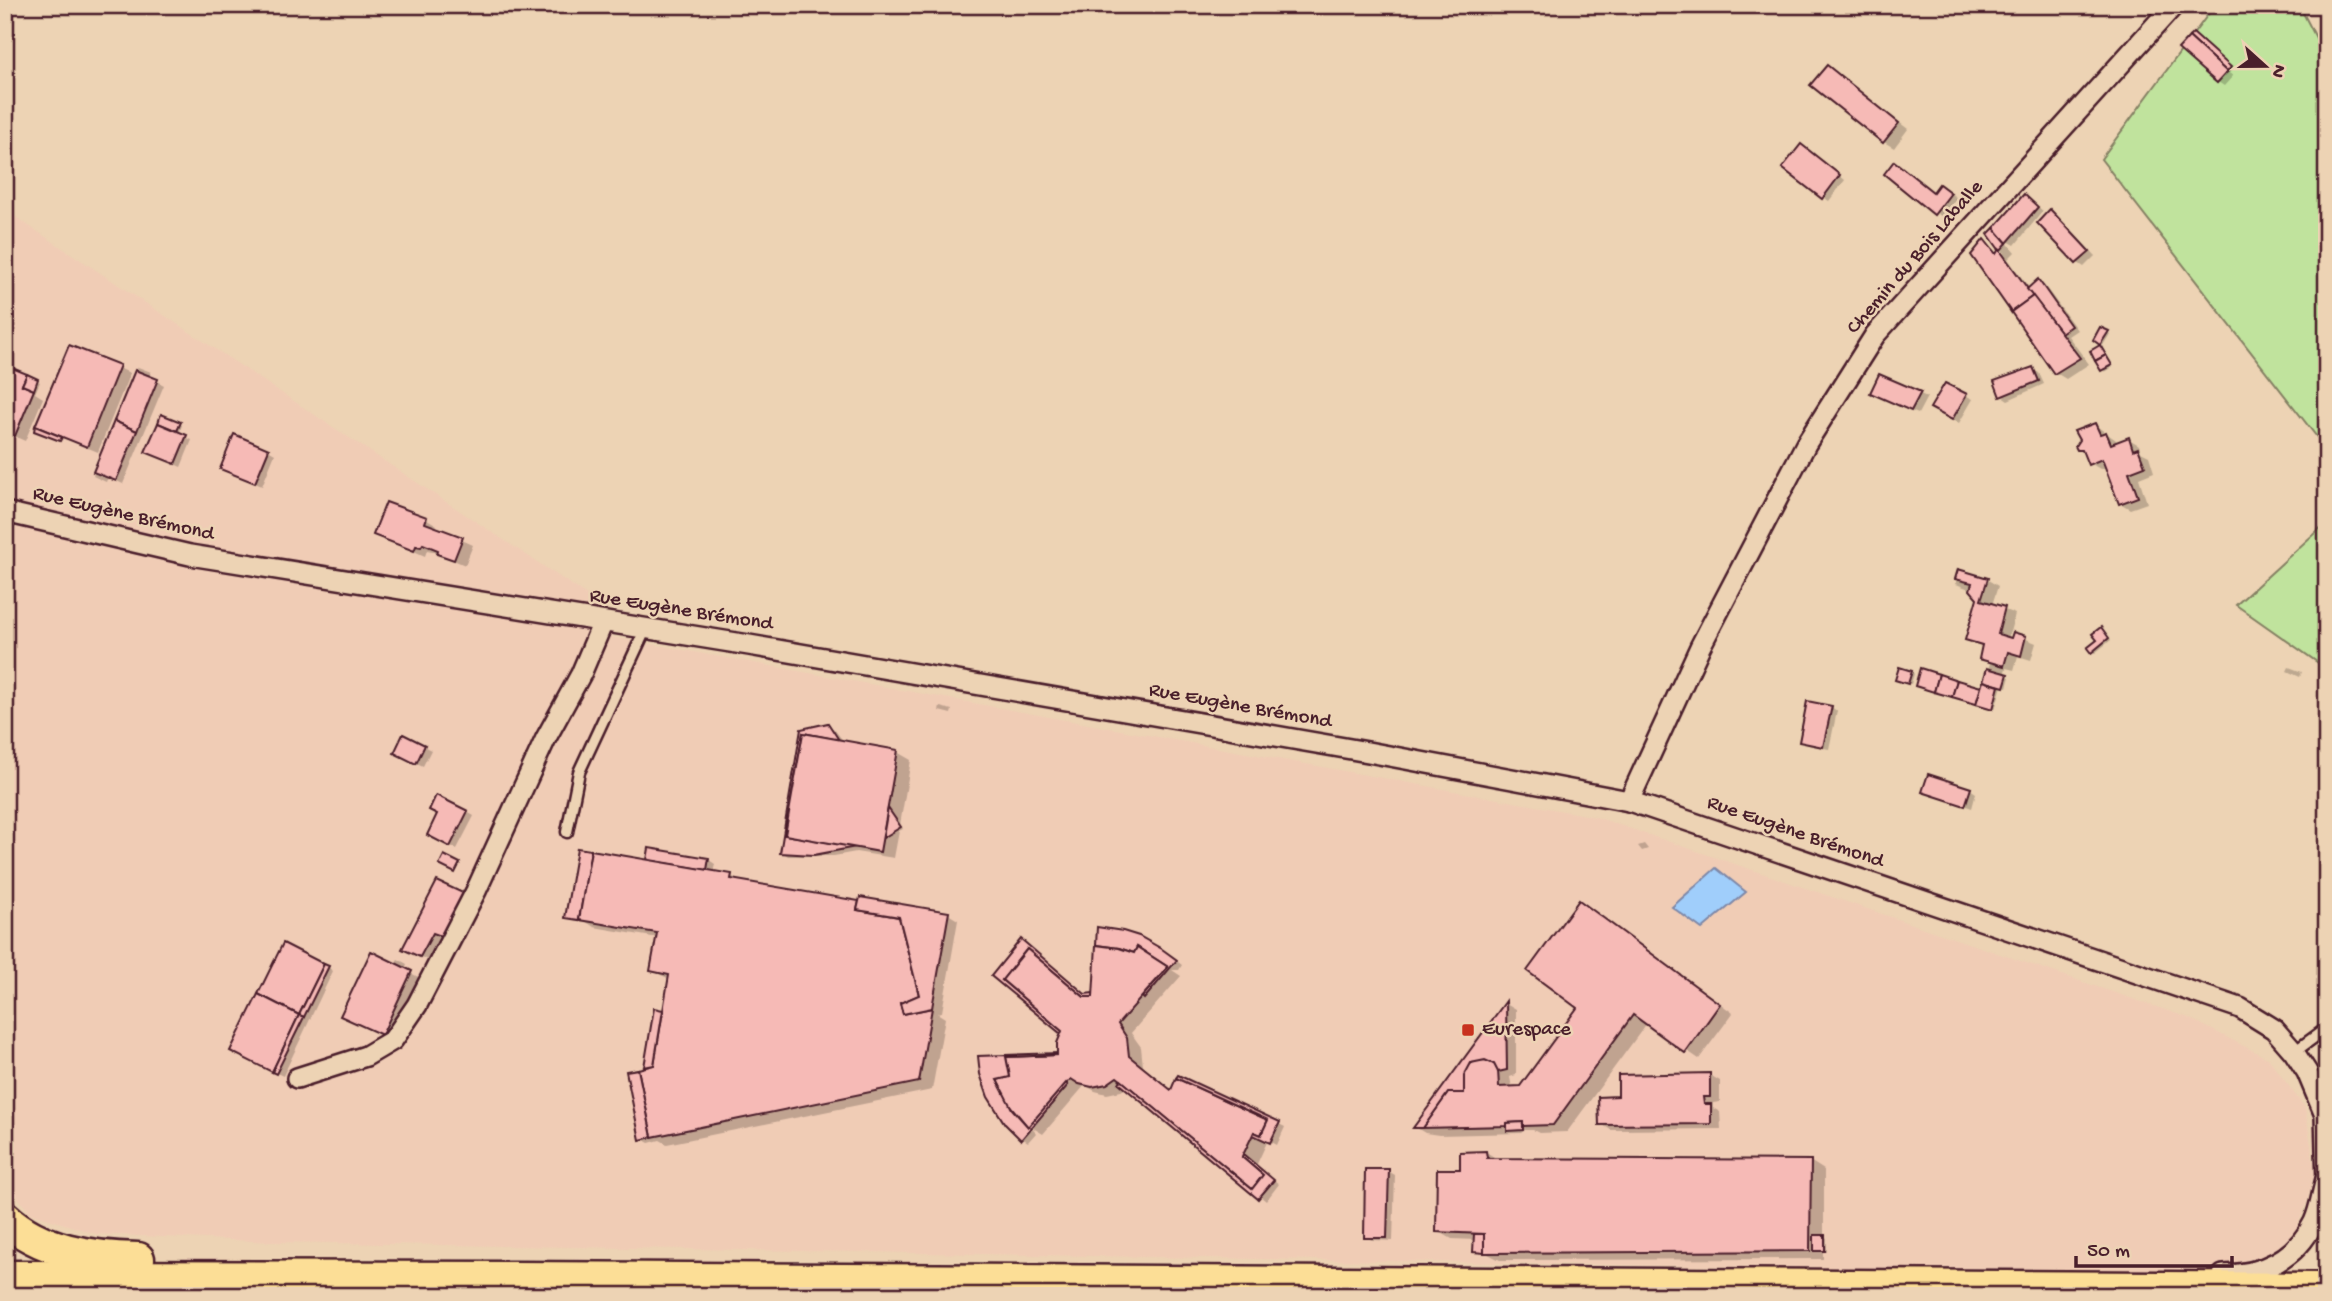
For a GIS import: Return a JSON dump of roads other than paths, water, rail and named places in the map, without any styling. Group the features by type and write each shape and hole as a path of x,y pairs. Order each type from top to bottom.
{"highway":[{"path":"5,1218 41,1241 63,1250 98,1256 383,1268 436,1277"},
{"path":"5,1277 436,1277 2327,1289"}],"street":[{"name":"Chemin du Bois Laballe","path":"1629,801 1700,647 1806,444 1875,335 2174,5"},
{"name":"Rue Eugène Brémond","path":"5,512 190,555 646,628 1368,752 1629,801 2239,1008 2274,1029 2307,1072 2325,1115 2326,1182 2314,1222 2297,1249 2269,1268 2240,1275 1994,1275 1863,1286"},
{"path":"297,1078 366,1056 393,1040 417,1005 476,891 546,738 581,674 603,622"}],"lane":[{"path":"567,832 579,772 646,628"},
{"path":"2294,1052 2327,1028"}],"water":[{"path":"1716,868 1746,892 1702,929 1672,907"}],"place":[{"name":"Eurespace","path":"1468,1030"}]}
